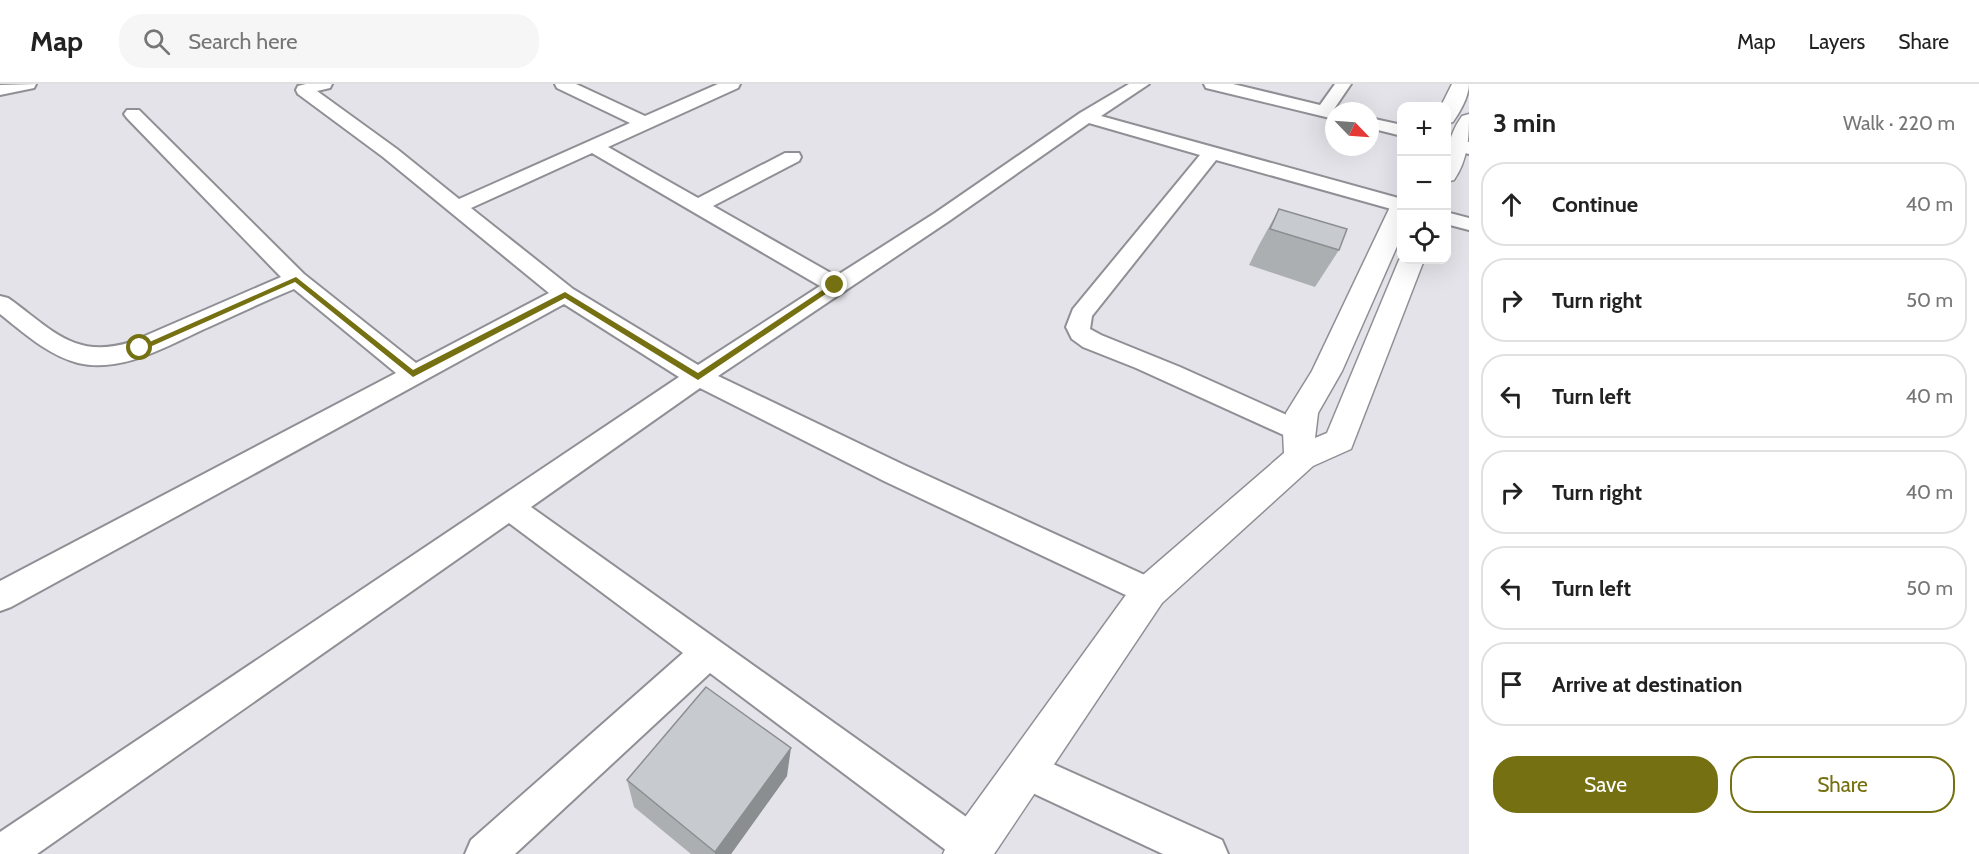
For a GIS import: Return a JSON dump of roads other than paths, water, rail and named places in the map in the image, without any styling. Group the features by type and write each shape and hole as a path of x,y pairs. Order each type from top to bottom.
{"street":[{"path":"0,90 28,84"},
{"path":"300,87 324,84"},
{"path":"563,84 644,123"},
{"path":"457,207 732,84"},
{"path":"3,854 698,377 835,285 942,217 1086,117 1141,84"},
{"path":"1212,84 1325,111"},
{"path":"1334,102 1343,84"},
{"path":"1451,107 1462,84"},
{"path":"300,87 390,153 565,294 698,377 905,478 1149,592"},
{"path":"133,114 296,279 413,374"},
{"path":"1086,117 1213,151 1397,206"},
{"path":"1451,162 1469,120"},
{"path":"1379,125 1397,130"},
{"path":"593,146 835,285"},
{"path":"1213,151 1081,314 1076,324 1084,337 1173,373 1300,444 1340,441 1410,264"},
{"path":"700,206 792,156"},
{"path":"508,506 709,652 969,850 1149,592 1300,444 1302,413 1327,371 1400,210"},
{"path":"1451,219 1469,224"},
{"path":"0,303 66,350 89,357 107,356 140,348 296,279"},
{"path":"0,597 565,294"},
{"path":"485,854 709,652"},
{"path":"1024,770 1208,854"}]}
